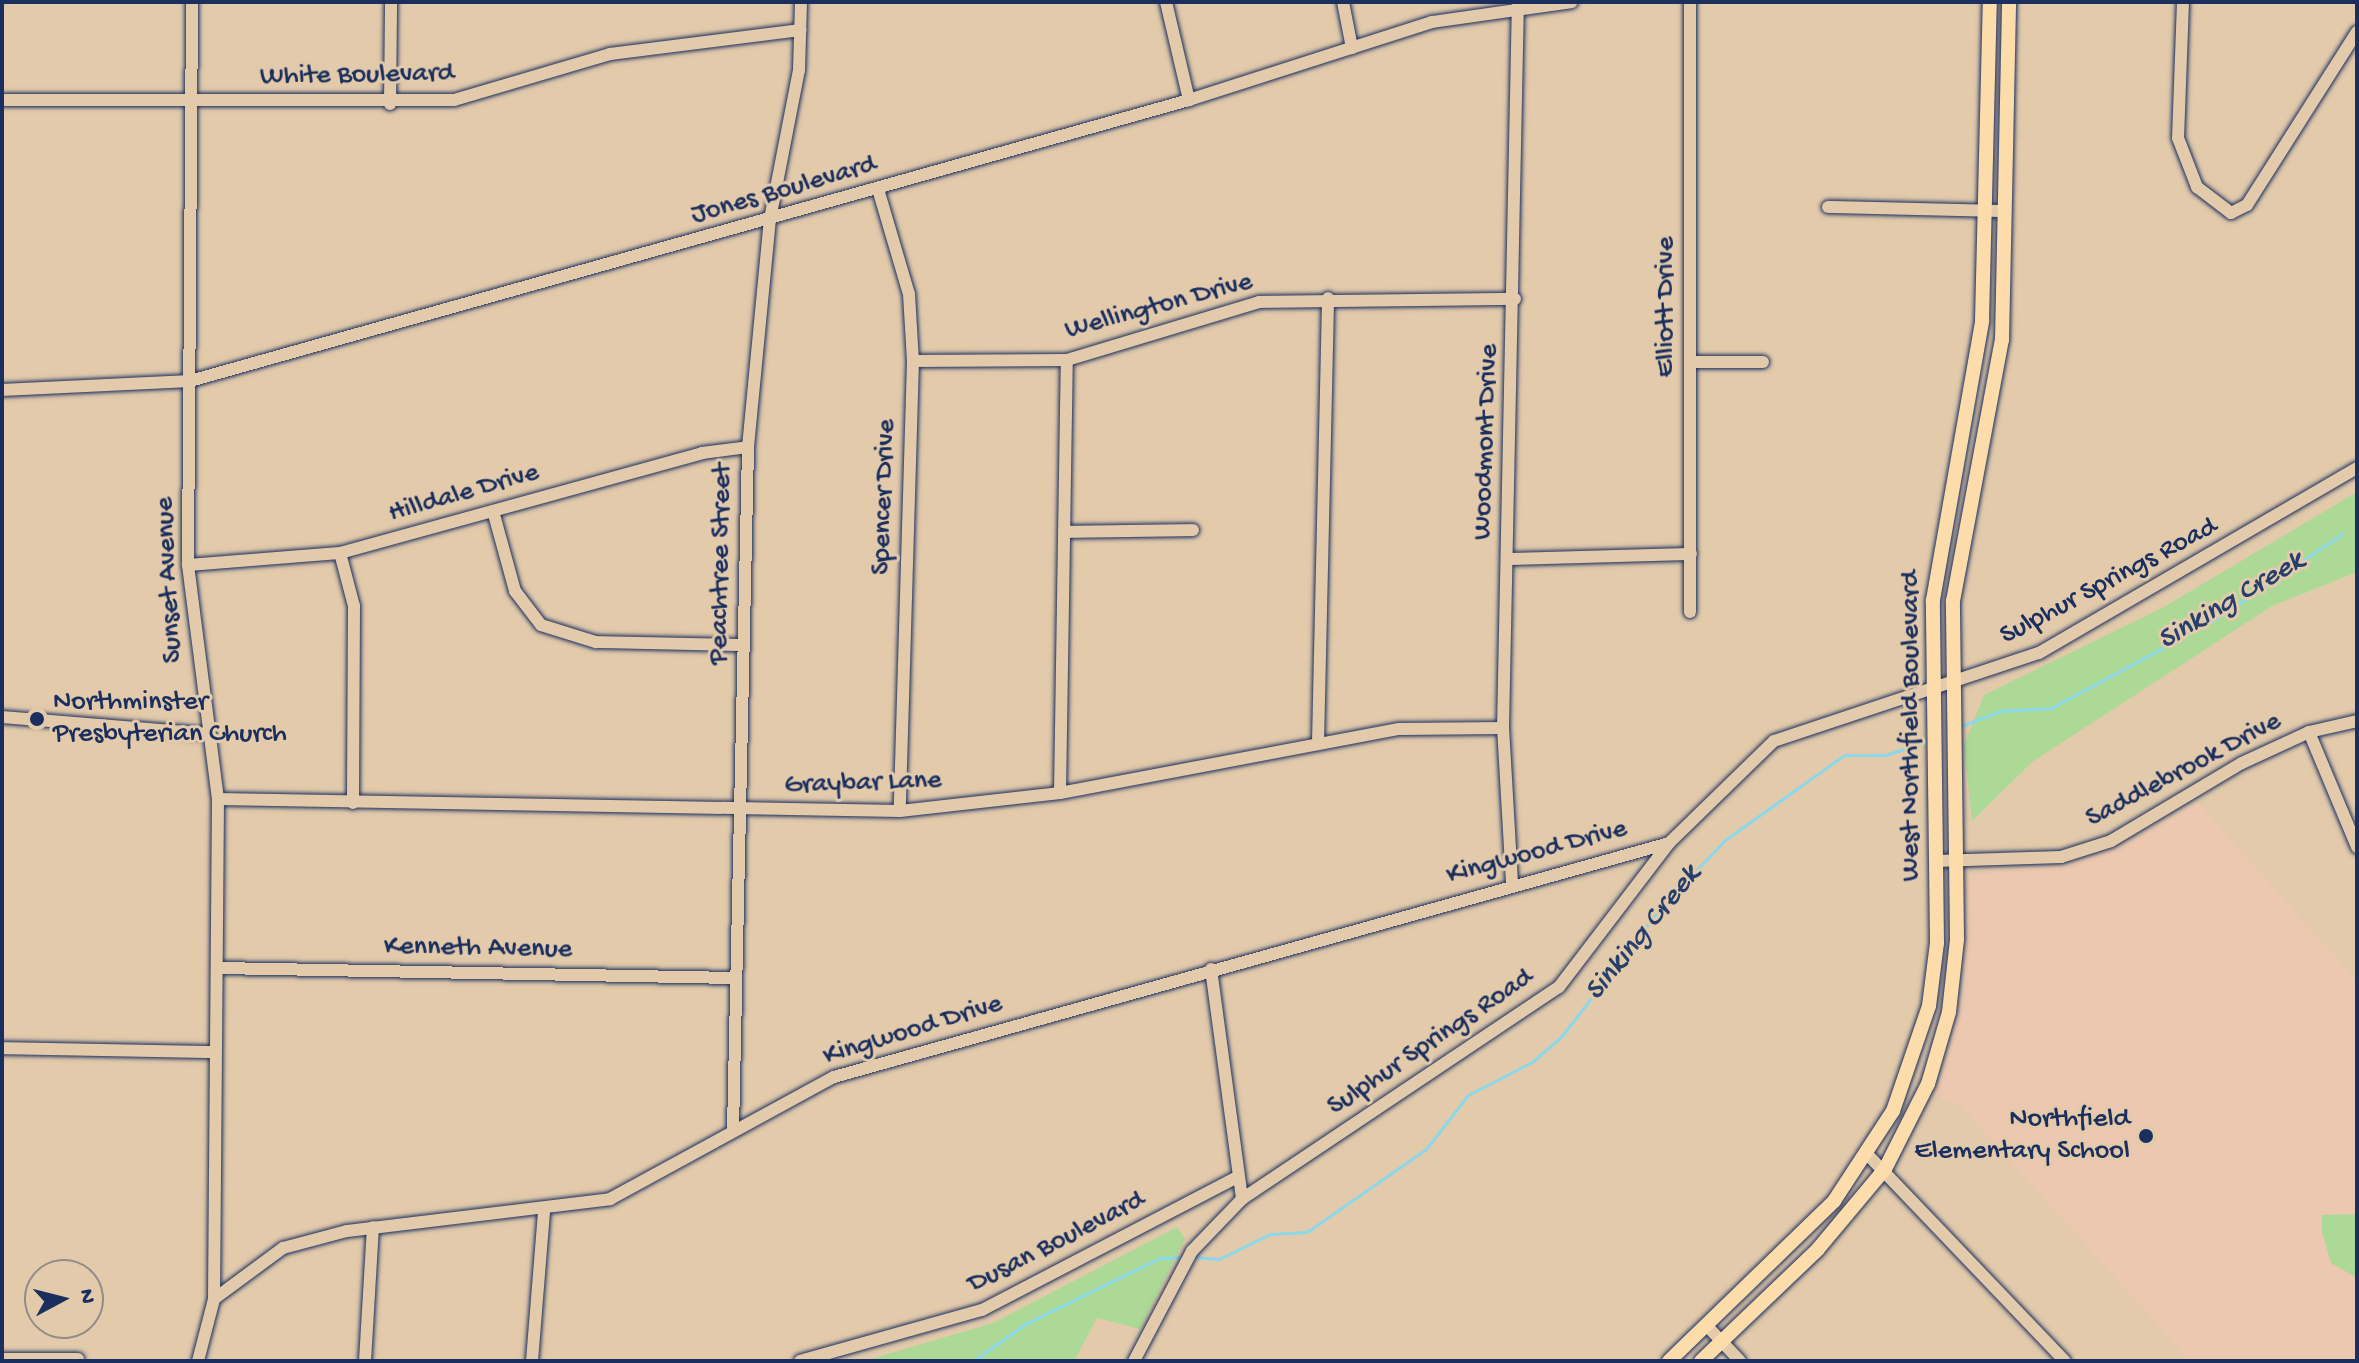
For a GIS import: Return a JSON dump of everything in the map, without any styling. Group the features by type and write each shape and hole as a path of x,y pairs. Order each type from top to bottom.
{"main road":[{"name":"West Northfield Boulevard","path":"1669,1361 1834,1201 1867,1154 1914,1062 1929,1006 1936,861 1933,690 1939,549 1976,381 1985,211 1990,2"},
{"name":"West Northfield Boulevard","path":"1701,1361 1818,1249 1885,1169 1928,1084 1949,1012 1957,860 1952,683 1962,535 2002,340 2009,2"}],"street":[{"name":"Sunset Avenue","path":"192,2 188,565 218,799 214,1299"},
{"path":"390,104 391,2"},
{"name":"Peachtree Street","path":"733,1130 735,978 744,811 748,447 770,219 800,30 801,2"},
{"path":"1166,2 1189,100"},
{"path":"1343,2 1352,48"},
{"name":"Jones Boulevard","path":"2,390 190,381 1189,100 1432,22 1572,2"},
{"name":"Elliott Drive","path":"1690,2 1690,612"},
{"path":"2183,2 2178,138 2187,171 2211,202 2241,211 2357,32"},
{"name":"Woodmont Drive","path":"1512,883 1503,728 1515,299 1518,8"},
{"name":"White Boulevard","path":"2,100 390,104 486,95 610,54 800,30"},
{"name":"Spencer Drive","path":"878,189 909,294 913,361 900,811"},
{"path":"1828,207 2005,211"},
{"path":"1318,743 1328,298"},
{"name":"Wellington Drive","path":"913,361 1067,360 1228,308 1328,298 1515,299"},
{"path":"1060,793 1067,360"},
{"path":"1691,362 1763,362"},
{"name":"Hilldale Drive","path":"188,565 340,553 702,453 748,447"},
{"name":"Sulphur Springs Road","path":"1134,1361 1192,1251 1242,1199 1559,987 1669,843 1774,741 2039,653 2357,468"},
{"path":"493,511 515,591 541,625 596,642 744,645"},
{"path":"1064,532 1193,530"},
{"path":"340,553 354,606 353,803"},
{"path":"1508,559 1691,554"},
{"path":"2,717 208,734"},
{"name":"Saddlebrook Drive","path":"1936,861 2061,857 2111,841 2242,763 2309,732 2357,721"},
{"name":"Graybar Lane","path":"218,799 744,811 900,811 1060,793 1399,729 1503,728"},
{"path":"2309,732 2357,847"},
{"name":"Kingwood Drive","path":"214,1299 283,1248 373,1227 544,1212 610,1199 834,1077 1512,883 1669,843"},
{"name":"Kenneth Avenue","path":"219,968 735,978"},
{"path":"1211,969 1236,1178 1242,1199"},
{"path":"2,1048 214,1052"},
{"path":"1867,1154 1885,1169 2065,1361"},
{"name":"Dusan Boulevard","path":"800,1361 982,1310 1236,1178"},
{"path":"532,1361 544,1212"},
{"path":"365,1361 373,1227"},
{"path":"198,1361 214,1299"},
{"path":"1707,1326 1740,1361"},
{"path":"2,1359 78,1359"}],"shaded area":[{"path":"2197,802 2357,981 2357,1361 2190,1361 1959,1104 1935,1095 1962,998 1969,875 2071,863 2137,838"}],"green space":[{"path":"2357,492 2357,572 2272,606 2032,762 1972,821 1964,745 1984,695 2164,607"},
{"path":"2357,1214 2357,1278 2331,1263 2322,1232 2322,1215"},
{"path":"1177,1227 1185,1239 1140,1329 1097,1318 1074,1361 864,1361 993,1323"}],"waterway":[{"name":"Sinking Creek","path":"1961,726 2000,711 2051,708 2211,622 2342,534"},
{"name":"Sinking Creek","path":"1192,1257 1219,1259 1270,1234 1307,1232 1426,1149 1468,1095 1532,1062 1561,1037 1661,907 1725,840 1844,755 1885,755 1929,741"},
{"name":"Sinking Creek","path":"973,1361 1025,1324 1160,1258 1184,1257"}],"place":[{"name":"Northminster Presbyterian Church","path":"37,719"},
{"name":"Northfield Elementary School","path":"2146,1136"}]}
